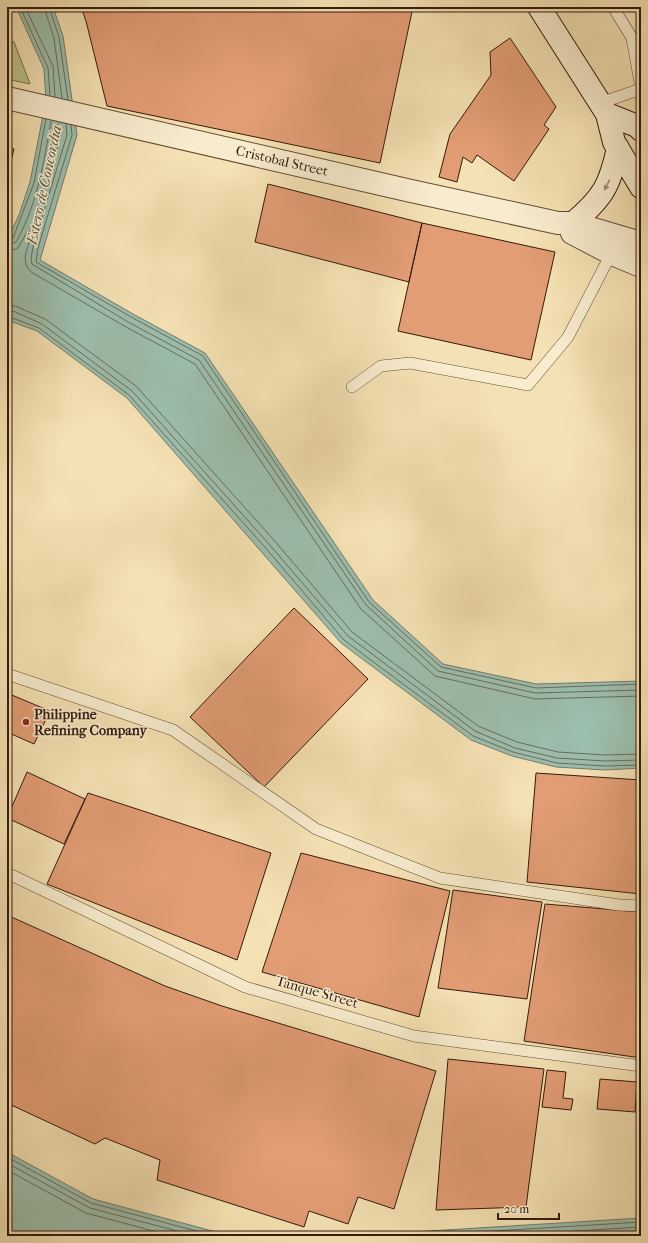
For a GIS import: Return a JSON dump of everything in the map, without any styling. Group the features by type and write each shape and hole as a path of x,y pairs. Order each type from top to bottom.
{"street":[{"path":"539,7 604,109 614,142 641,187"},
{"name":"Cristobal Street","path":"7,98 411,191 566,223 615,245 641,266"},
{"path":"604,109 637,126 641,130"},
{"path":"566,223 590,209 602,195 612,175 618,148"},
{"name":"Cristobal Street","path":"615,245 641,243"}],"lane":[{"path":"604,109 641,89 632,38 613,7"},
{"path":"352,387 380,366 410,363 528,385 568,337 615,245"},
{"path":"7,674 173,730 316,830 440,878 620,905 641,906"},
{"name":"Tanque Street","path":"7,873 245,987 414,1036 641,1066"}],"green space":[{"path":"7,41 14,42 30,84 7,79"}],"water":[{"name":"Estero de Concordia","path":"16,7 53,7 63,36 77,135 40,260 133,314 205,353 373,600 443,664 536,684 641,681 641,768 605,770 556,767 512,756 471,740 341,643 127,398 37,331 7,320 7,240 19,215 30,182 46,100 44,69"},
{"path":"7,1152 93,1199 231,1236 21,1236 7,1230"},
{"path":"641,1218 641,1236 347,1236"}],"building":[{"path":"81,7 413,7 380,163 107,106 86,21"},
{"path":"641,17 641,39 638,36"},
{"path":"510,38 556,107 544,125 549,129 514,181 477,155 472,163 463,157 457,182 439,177 450,134 491,75 490,52"},
{"path":"7,147 14,149 7,177"},
{"path":"268,184 422,223 409,282 255,242"},
{"path":"422,223 555,252 531,360 398,331"},
{"path":"294,608 368,679 264,787 190,717"},
{"name":"Philippine Refining Company","path":"7,693 50,711 34,744 7,732"},
{"path":"27,772 85,799 64,844 7,818"},
{"path":"536,773 641,780 641,894 527,882"},
{"path":"88,793 271,853 237,960 47,884"},
{"path":"301,853 450,891 419,1017 262,972"},
{"path":"453,890 542,902 527,999 438,988"},
{"path":"545,904 641,912 641,1058 524,1041"},
{"path":"7,915 165,986 222,1006 436,1071 394,1209 358,1197 348,1224 309,1211 304,1227 157,1180 160,1160 105,1138 95,1144 7,1103"},
{"path":"448,1059 544,1069 526,1207 436,1210"},
{"path":"547,1070 566,1072 563,1098 573,1099 571,1110 542,1107"},
{"path":"600,1079 637,1082 635,1112 597,1109"},
{"path":"639,1087 641,1087 641,1134 639,1134"},
{"path":"640,1175 641,1212 639,1212"}],"place":[{"name":"Philippine Refining Company","path":"26,722"}]}
